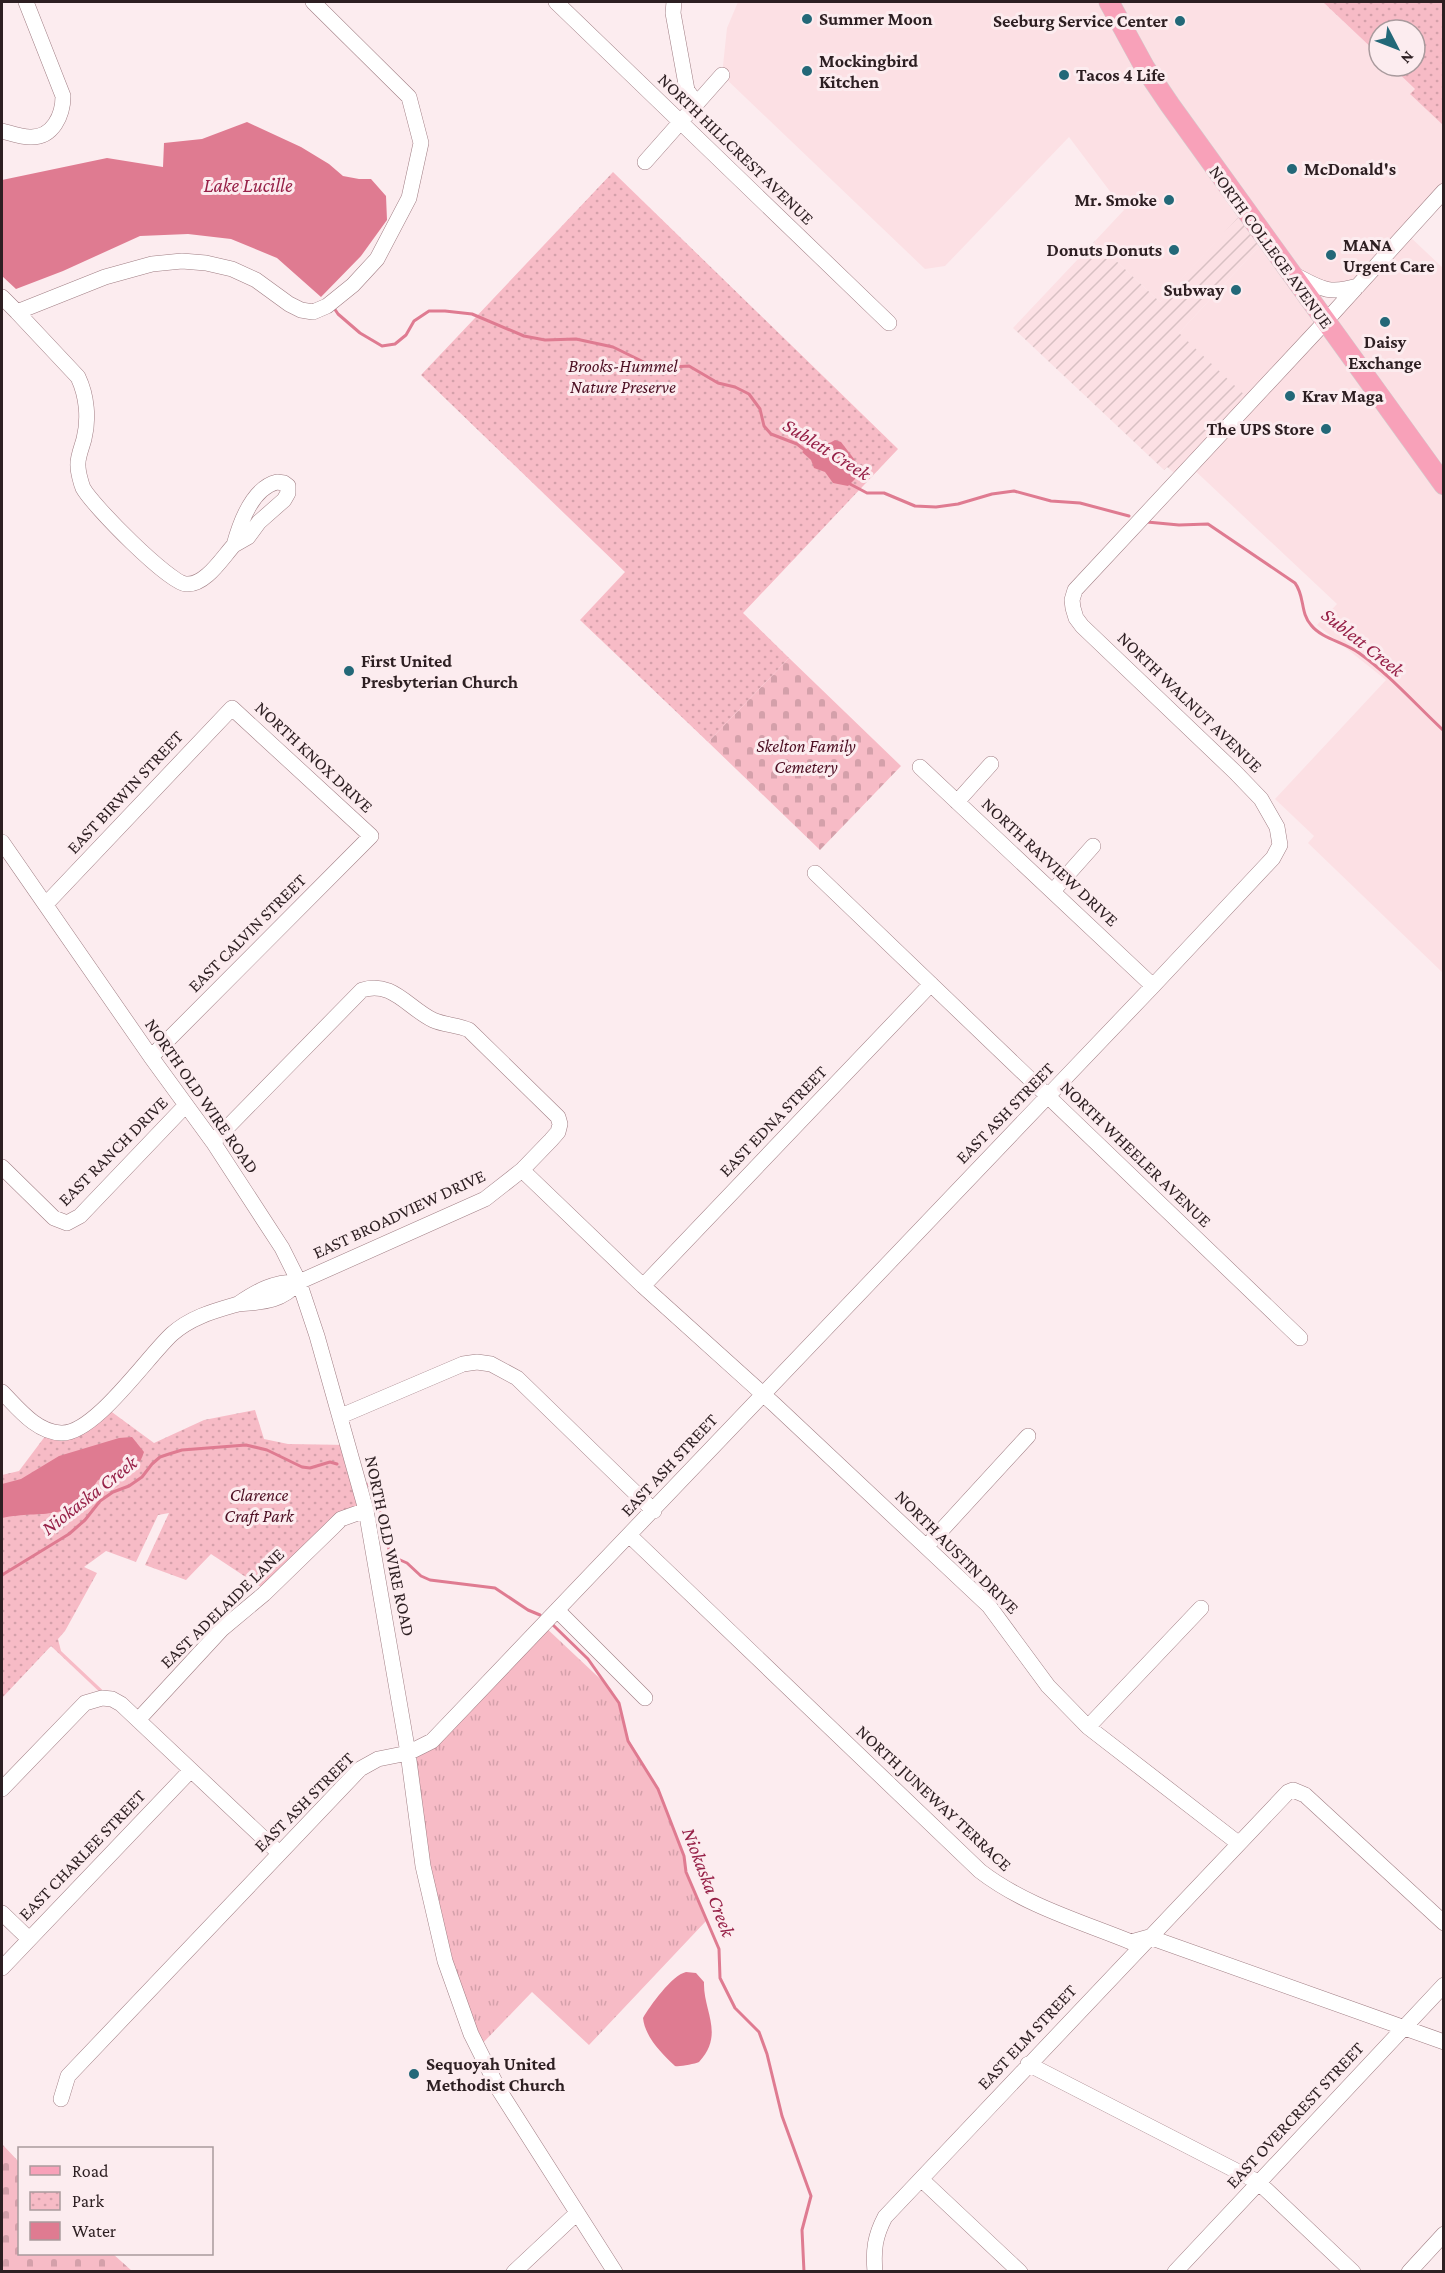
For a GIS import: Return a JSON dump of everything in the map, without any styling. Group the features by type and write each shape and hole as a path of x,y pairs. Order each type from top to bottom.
{"main road":[{"name":"NORTH COLLEGE AVENUE","path":"1109,2 1151,77 1443,485"}],"street":[{"path":"2,131 32,138 50,131 58,121 63,109 63,96 26,2"},
{"path":"17,312 105,277 152,264 182,261 206,263 232,269 256,280 289,304 301,310 313,312 327,306 353,285 377,260 410,198 421,143 409,97 313,2"},
{"name":"NORTH HILLCREST AVENUE","path":"556,2 889,323"},
{"path":"674,2 673,13 687,90 696,103"},
{"path":"645,162 722,75"},
{"path":"1325,322 1443,191"},
{"path":"1290,273 1327,290 1341,291 1358,286"},
{"path":"2,297 78,377 86,401 85,435 78,465 83,488 108,519 172,579 186,585 208,575 234,545"},
{"name":"NORTH WALNUT AVENUE","path":"1277,827 1261,799 1235,772 1082,626 1076,618 1072,600 1075,590 1325,322"},
{"name":"NORTH KNOX DRIVE","path":"232,708 370,836"},
{"name":"EAST BIRWIN STREET","path":"46,904 232,708"},
{"path":"957,802 991,764"},
{"name":"NORTH RAYVIEW DRIVE","path":"920,767 1154,987"},
{"name":"EAST ASH STREET","path":"61,2099 68,2076 360,1769 378,1759 408,1753 432,1741 654,1511 762,1395 1154,987 1273,858 1280,845 1277,827"},
{"name":"NORTH OLD WIRE ROAD","path":"2,832 5,847 213,1142 282,1248 299,1282 341,1416 366,1509 408,1753 426,1878 445,1961 471,2034 499,2090 615,2271"},
{"name":"EAST CALVIN STREET","path":"151,1057 370,836"},
{"path":"1053,891 1093,846"},
{"name":"NORTH WHEELER AVENUE","path":"815,873 1300,1338"},
{"name":"EAST EDNA STREET","path":"643,1286 931,984"},
{"name":"EAST BROADVIEW DRIVE","path":"2,1392 31,1421 45,1430 62,1433 78,1429 94,1418 182,1326 206,1313 238,1304 258,1291 284,1281 299,1282 478,1202 522,1170 558,1132 560,1125 558,1117 551,1109 469,1030 459,1025 436,1021 395,993 373,987 362,990 213,1142"},
{"name":"EAST RANCH DRIVE","path":"2,1167 54,1218 67,1223 80,1216 186,1105"},
{"name":"NORTH AUSTIN DRIVE","path":"522,1170 643,1286 927,1546 989,1606 1048,1686 1088,1727 1238,1843"},
{"path":"341,1416 463,1364 477,1362 491,1364 503,1369 532,1391 654,1511"},
{"path":"927,1546 1028,1436"},
{"name":"EAST ADELAIDE LANE","path":"138,1720 222,1629 264,1594 342,1519 366,1509"},
{"name":"NORTH JUNEWAY TERRACE","path":"629,1535 996,1884 1018,1897 1131,1942 1149,1937 1443,2042"},
{"path":"1088,1727 1201,1608"},
{"path":"557,1610 645,1698"},
{"path":"2,1789 77,1710 93,1699 112,1699 122,1704 279,1853"},
{"name":"EAST CHARLEE STREET","path":"2,1968 191,1770"},
{"path":"1238,1843 1282,1796 1293,1790 1300,1791 1443,1923"},
{"name":"EAST ELM STREET","path":"875,2271 873,2248 877,2232 885,2217 1238,1843"},
{"path":"2,1913 29,1939"},
{"name":"EAST OVERCREST STREET","path":"1175,2271 1443,1985"},
{"path":"1028,2064 1258,2182 1353,2271"},
{"path":"921,2179 1020,2271"},
{"path":"514,2271 577,2213"},
{"path":"1409,2271 1443,2234"}],"shaded area":[{"path":"738,2 1323,2 1367,44 1367,78 1404,78 1415,89 1411,95 1444,125 1443,191 1406,233 1444,269 1443,973 1308,843 1314,836 1275,799 1386,680 1317,625 1337,604 1190,466 1179,333 1266,239 1245,211 1160,302 1095,241 1124,210 1069,137 945,266 925,269 722,75 727,28","holes":["1292,274 1341,291 1325,321"]},
{"path":"1245,210 1266,239 1179,333 1251,401 1179,477 1167,467 1164,470 1013,328 1095,241 1160,302"}],"green space":[{"path":"1323,2 1443,2 1443,125 1410,94 1415,89 1404,78 1427,78 1427,18 1367,18 1367,44"},
{"name":"Brooks-Hummel Nature Preserve","path":"613,172 898,449 743,613 789,658 708,742 580,620 625,572 421,375"},
{"name":"Skelton Family Cemetery","path":"789,658 901,766 820,850 708,742"},
{"name":"Clarence Craft Park","path":"105,1407 154,1443 204,1420 255,1410 264,1439 288,1444 349,1445 366,1510 341,1519 267,1591 211,1554 186,1580 145,1565 169,1513 158,1515 136,1562 106,1551 84,1567 97,1573 65,1631 58,1639 61,1651 113,1700 107,1699 51,1646 2,1698 2,1475 19,1471 49,1431 62,1433"},
{"path":"543,1625 611,1689 619,1703 626,1735 658,1789 684,1856 686,1872 706,1921 589,2045 532,1992 478,2048 445,1961 408,1753 432,1741"},
{"path":"2,2144 18,2161 18,2255 114,2255 132,2271 2,2271"}],"water":[{"name":"Lake Lucille","path":"247,122 301,147 329,164 343,176 371,179 386,196 387,220 361,256 321,297 277,258 231,239 188,234 140,236 63,271 16,289 2,276 2,180 107,158 163,167 164,143 202,139"},
{"path":"835,440 841,442 858,464 855,479 848,486 833,483 825,472 814,468 811,460 802,452 810,447"},
{"path":"132,1437 144,1452 141,1460 126,1473 98,1480 77,1504 55,1512 2,1518 2,1484 21,1479 59,1456 119,1438"},
{"path":"696,1973 704,1982 711,2022 711,2042 699,2062 675,2066 660,2051 647,2032 643,2018 668,1985 680,1974"}],"waterway":[{"name":"Sublett Creek","path":"334,308 360,333 382,346 395,344 406,335 414,321 429,311 445,311 472,314 524,336 545,340 576,339 613,347 656,368 689,366 718,383 735,387 749,394 760,409 764,426 771,434 797,444 806,451"},
{"name":"Sublett Creek","path":"850,484 867,493 884,493 915,506 936,507 958,504 992,494 1014,491 1051,501 1080,503 1129,516"},
{"name":"Sublett Creek","path":"1147,522 1179,525 1208,524 1295,583 1305,615 1316,630 1353,649 1370,662 1392,680 1444,731"},
{"name":"Niokaska Creek","path":"2,1575 69,1534 85,1520 100,1501 113,1492 129,1486 142,1477 160,1457 169,1454 182,1450 246,1445 267,1450 302,1467 310,1468 330,1462 337,1464"},
{"name":"Niokaska Creek","path":"368,1484 379,1506 391,1556 407,1563 421,1576 430,1580 495,1588 528,1610 540,1615"},
{"name":"Niokaska Creek","path":"553,1625 588,1659 619,1703 628,1741 658,1789 684,1856 686,1872 719,1949 720,1978 735,2008 759,2032 767,2054 782,2116 811,2196 802,2230 804,2272"}],"place":[{"name":"Summer Moon","path":"807,19"},
{"name":"Seeburg Service Center","path":"1180,21"},
{"name":"Mockingbird Kitchen","path":"807,71"},
{"name":"Tacos 4 Life","path":"1064,75"},
{"name":"McDonald's","path":"1292,169"},
{"name":"Mr. Smoke","path":"1169,200"},
{"name":"Donuts Donuts","path":"1174,250"},
{"name":"MANA Urgent Care","path":"1331,255"},
{"name":"Subway","path":"1236,290"},
{"name":"Daisy Exchange","path":"1385,322"},
{"name":"Krav Maga","path":"1290,396"},
{"name":"The UPS Store","path":"1326,429"},
{"name":"First United Presbyterian Church","path":"349,671"},
{"name":"Sequoyah United Methodist Church","path":"414,2074"}]}
